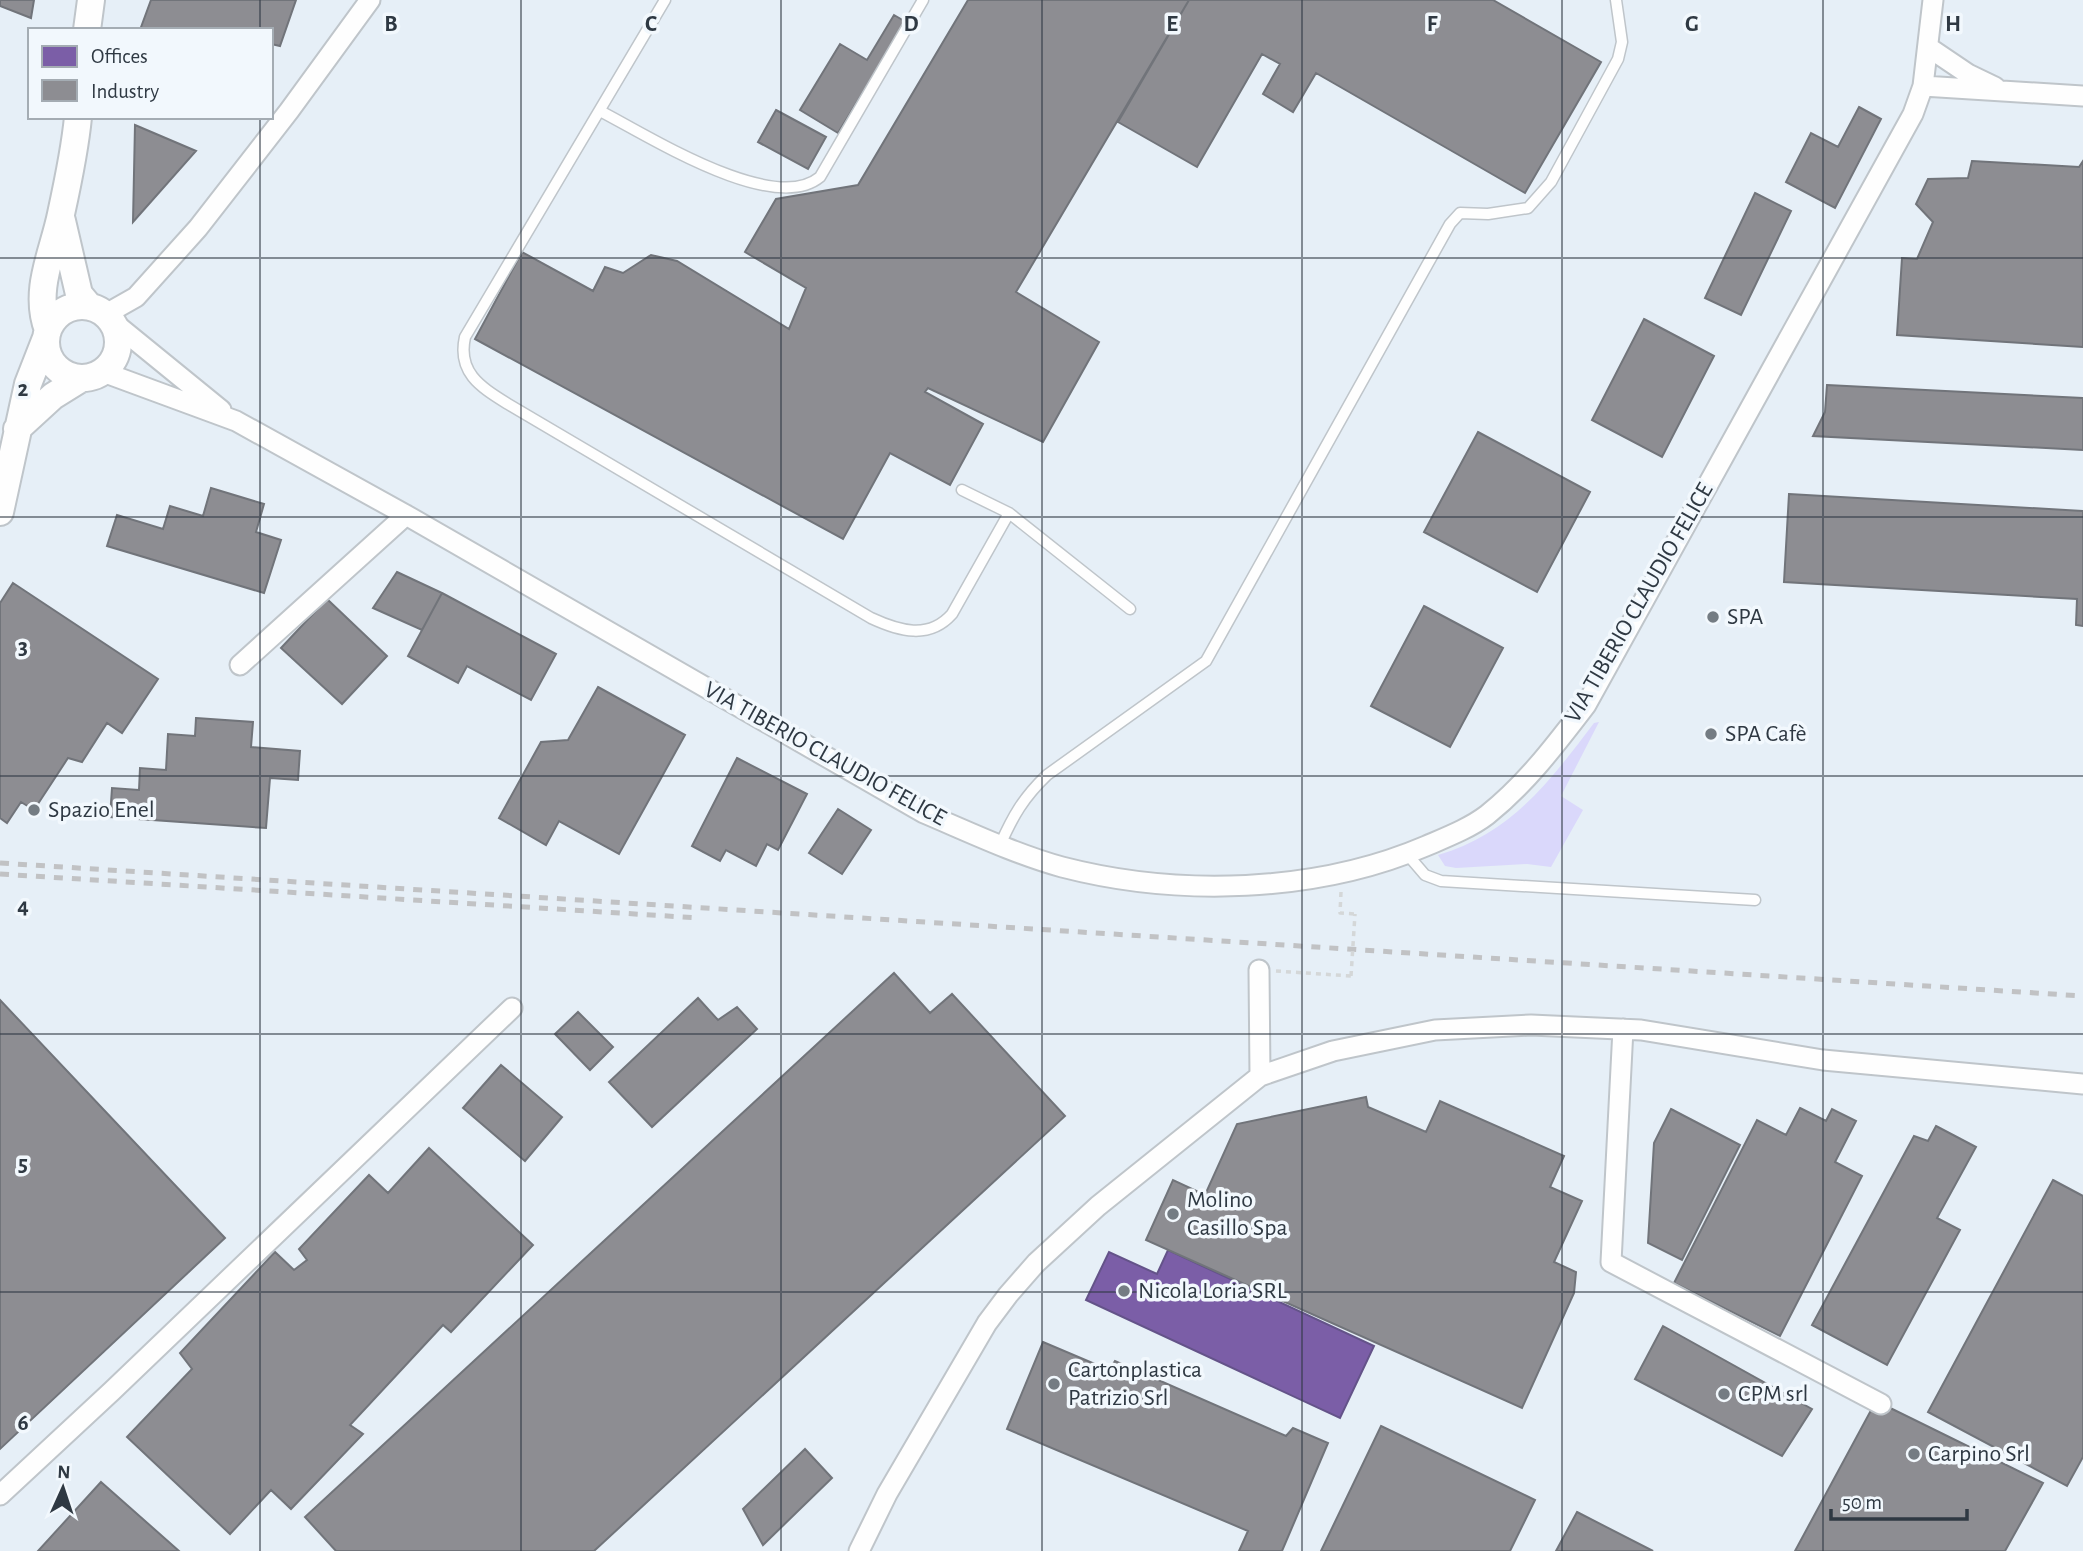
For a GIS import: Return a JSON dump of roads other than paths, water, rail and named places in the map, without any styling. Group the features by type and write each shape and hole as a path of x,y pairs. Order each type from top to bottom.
{"main road":[{"path":"87,28 90,0"},
{"path":"78,119 61,216 41,292 47,350 51,361 59,370 70,376 92,375"},
{"path":"17,429 53,396 111,365 117,354 118,332 103,314 79,294 61,216"},
{"path":"0,512 5,466 28,384 52,322 73,306 103,314"}],"street":[{"path":"236,421 103,314 136,297 198,228 289,111 370,0"},
{"name":"VIA TIBERIO CLAUDIO FELICE","path":"236,421 406,515 924,813 999,845 1061,867 1117,878 1192,885 1258,885 1312,880 1358,870 1407,854 1451,835 1485,816 1519,787 1544,760 1586,705 1913,114 1923,86 1933,0"},
{"path":"1928,47 1968,74 2002,91"},
{"path":"1923,86 2083,96"},
{"path":"92,375 236,421"},
{"path":"240,665 406,515"},
{"path":"1259,970 1260,1076"},
{"path":"0,1495 113,1391 512,1008"},
{"path":"859,1551 887,1494 987,1323 1007,1295 1036,1263 1098,1206 1260,1076 1333,1051 1435,1030 1531,1025 1641,1030 1823,1060 2083,1084"},
{"path":"1623,1029 1611,1262 1881,1404"}],"lane":[{"path":"665,0 466,337 463,357 474,380 508,404 870,618 904,631 939,626 952,614 1009,513"},
{"path":"600,111 722,174 755,185 777,188 812,184 820,177 923,0"},
{"path":"999,845 1016,810 1047,775 1206,661 1450,224 1460,213 1488,214 1528,208 1551,182 1618,59 1622,42 1616,0"},
{"path":"962,490 1009,513 1130,609"},
{"path":"1407,854 1425,875 1441,881 1755,900"}],"railway":[{"path":"0,863 2083,996"},
{"path":"0,874 699,918"}],"place":[{"name":"SPA","path":"1713,617"},
{"name":"SPA Cafè","path":"1711,734"},
{"name":"Spazio Enel","path":"34,810"},
{"name":"Molino Casillo Spa","path":"1173,1214"},
{"name":"Nicola Loria SRL","path":"1124,1291"},
{"name":"Cartonplastica Patrizio Srl","path":"1054,1384"},
{"name":"CPM srl","path":"1724,1394"},
{"name":"Carpino Srl","path":"1914,1454"}]}
